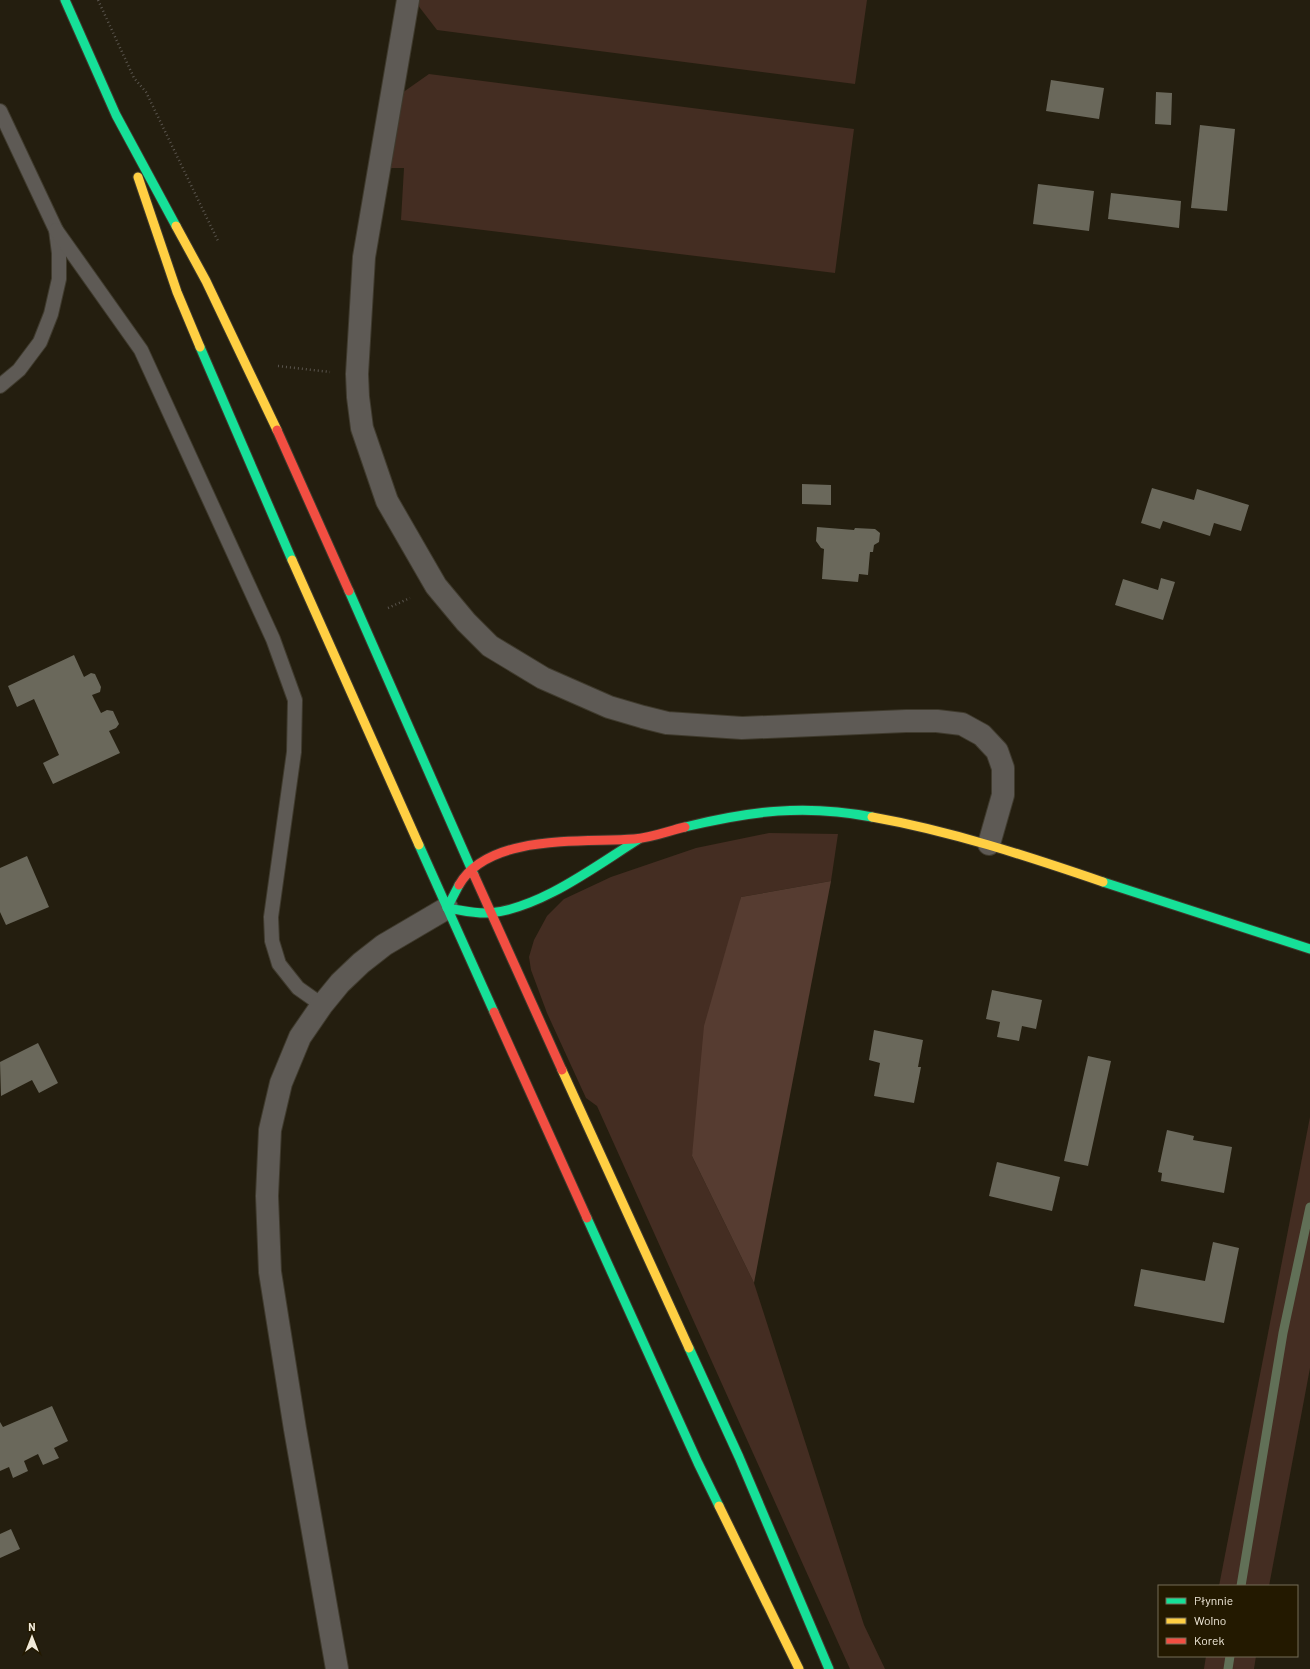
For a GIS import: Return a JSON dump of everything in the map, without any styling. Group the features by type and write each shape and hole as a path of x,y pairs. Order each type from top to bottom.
{"main road":[{"path":"65,0 116,115 206,281 266,405 491,913 739,1457 829,1669"},
{"path":"116,115 178,292 256,479 447,908 698,1463 799,1669"},
{"path":"447,908 457,888 471,868 496,853 543,844 639,839 705,822 751,813 796,810 840,812 889,820 989,844 1310,949"},
{"path":"447,908 491,913 526,904 558,889 639,839"}],"street":[{"path":"408,0 364,257 357,374 358,397 362,428 387,501 436,586 466,622 490,646 543,678 609,707 643,718 667,723 742,728 906,721 937,721 962,724 982,735 987,740 997,751 1003,768 1003,795 989,844"},
{"path":"337,1669 294,1429 270,1272 268,1196 270,1130 281,1083 300,1037 322,1005 340,983 361,963 384,946 447,908"}],"lane":[{"path":"0,111 56,230 141,350 273,639 295,700 294,752 271,918 272,941 279,964 298,988 322,1005"},
{"path":"0,386 19,370 40,342 51,314 59,279 59,253 56,230"}],"path":[{"path":"98,0 134,78 146,92 221,247"},
{"path":"275,360 279,367 357,374"}],"shaded area":[{"path":"418,0 867,0 855,84 437,30 417,4"},
{"path":"429,74 854,129 835,273 401,220 404,168 389,168 402,93"},
{"path":"769,833 838,834 831,881 741,897 692,1156 754,1283 864,1625 885,1669 850,1669 597,1106 586,1098 547,1013 531,970 529,957 534,940 547,916 564,899 611,877 696,848"},
{"path":"831,881 754,1283 692,1156 704,1026 741,897"},
{"path":"1310,1117 1310,1368 1269,1585 1219,1585"},
{"path":"1206,1657 1256,1657 1254,1669 1204,1669"}],"building":[{"path":"1051,80 1104,88 1099,119 1046,111"},
{"path":"1156,92 1172,93 1171,125 1155,124"},
{"path":"1200,125 1235,129 1227,211 1191,208"},
{"path":"1038,184 1094,191 1089,231 1033,224"},
{"path":"1111,193 1181,201 1179,228 1108,219"},
{"path":"802,484 831,485 831,505 802,504"},
{"path":"1152,488 1194,500 1197,489 1249,505 1241,531 1214,523 1210,536 1163,521 1160,529 1141,523"},
{"path":"817,527 854,530 855,528 875,529 880,533 879,542 874,545 873,552 870,552 868,575 859,574 858,582 822,579 824,549 821,548 816,541"},
{"path":"1161,578 1175,582 1163,620 1115,605 1123,579 1158,590"},
{"path":"74,655 84,677 91,673 95,674 101,687 100,692 92,695 101,713 107,710 113,711 119,724 116,728 109,731 120,753 53,784 43,763 59,755 34,699 17,707 8,686"},
{"path":"27,856 49,907 6,925 0,912 0,868"},
{"path":"992,990 1042,1000 1036,1029 1022,1026 1019,1041 997,1037 1000,1022 986,1019"},
{"path":"874,1030 923,1040 918,1067 921,1067 914,1103 874,1096 880,1063 869,1060"},
{"path":"38,1043 58,1083 39,1093 32,1080 1,1096 0,1062"},
{"path":"1088,1056 1111,1061 1088,1166 1064,1161"},
{"path":"1167,1130 1194,1136 1193,1140 1232,1147 1224,1193 1161,1181 1162,1173 1158,1172"},
{"path":"997,1162 1060,1177 1052,1211 989,1196"},
{"path":"1213,1242 1239,1248 1224,1323 1134,1306 1141,1269 1205,1281"},
{"path":"52,1406 68,1441 54,1448 59,1458 43,1465 38,1454 24,1461 28,1471 13,1478 9,1467 0,1471 0,1422 3,1427"},
{"path":"11,1529 20,1549 0,1558 0,1534"}],"waterway":[{"path":"1241,1585 1283,1333 1310,1207"},
{"path":"1228,1669 1230,1657"}],"traffic: fast":[{"path":"65,0 116,115 176,226"},
{"path":"200,347 292,560"},
{"path":"349,591 474,875"},
{"path":"685,827 755,813 778,811 824,811 872,817"},
{"path":"459,885 447,908 484,913 508,910 548,895 587,873 639,839"},
{"path":"419,845 494,1012"},
{"path":"1103,882 1310,949"},
{"path":"587,1218 719,1506"},
{"path":"689,1348 739,1457 829,1669"}],"traffic: slow":[{"path":"138,177 177,292 200,347"},
{"path":"176,226 206,281 277,430"},
{"path":"292,560 419,845"},
{"path":"872,817 931,829 960,837 1103,882"},
{"path":"562,1070 689,1348"},
{"path":"719,1506 799,1669"}],"traffic: jam":[{"path":"277,430 349,591"},
{"path":"459,885 473,868 492,856 514,849 539,844 640,838 685,827"},
{"path":"474,875 562,1070"},
{"path":"494,1012 587,1218"}]}
